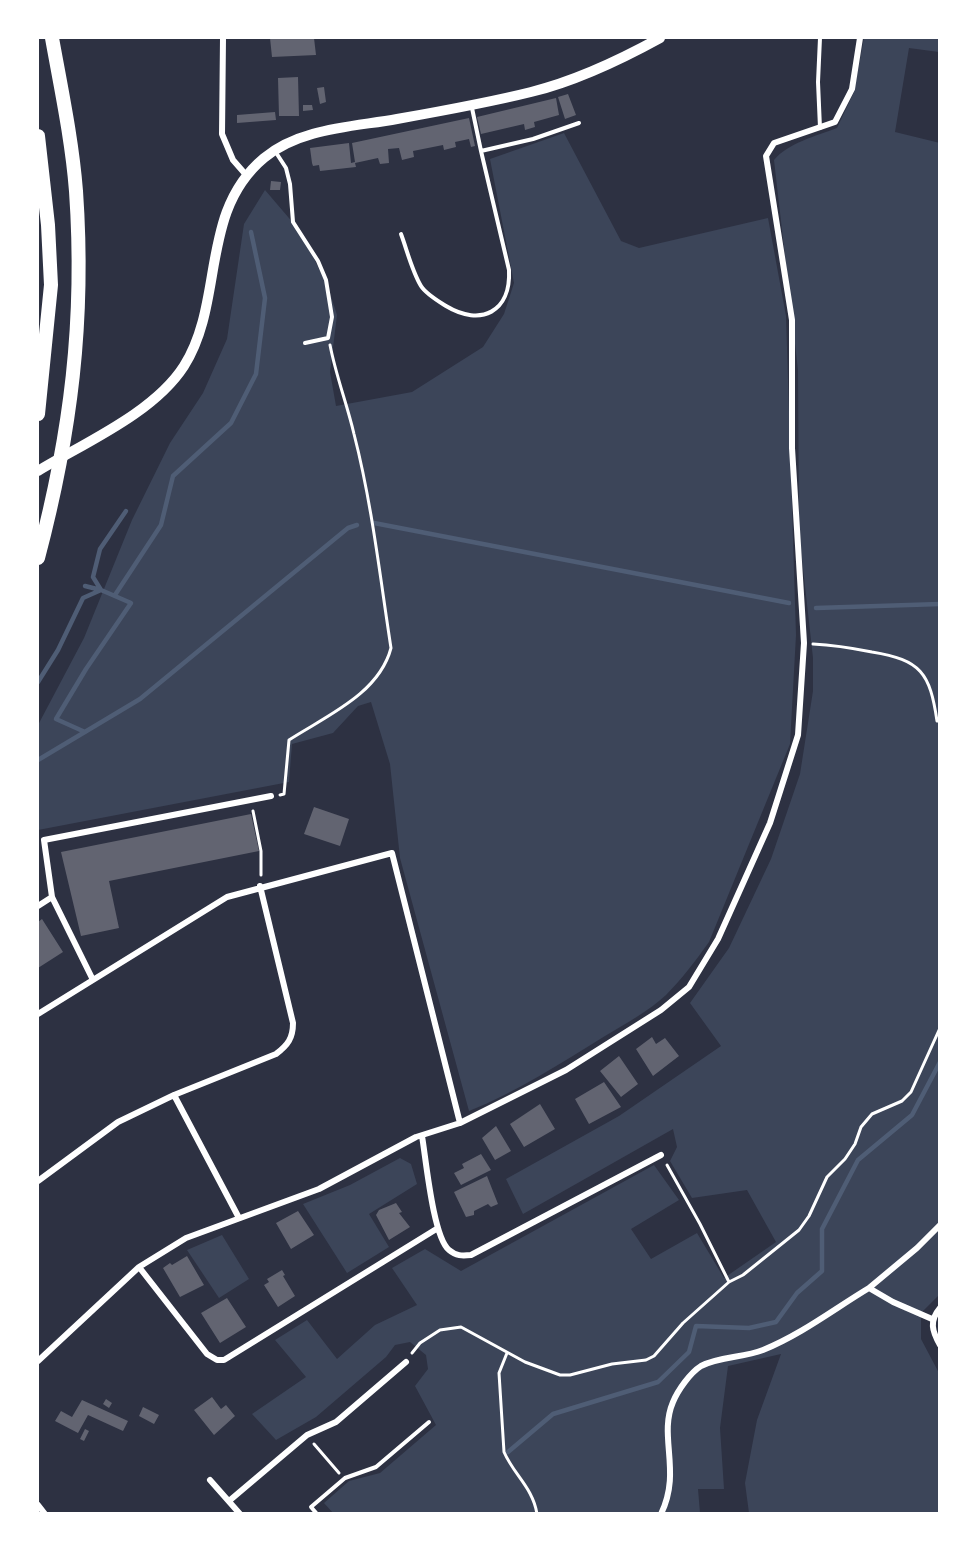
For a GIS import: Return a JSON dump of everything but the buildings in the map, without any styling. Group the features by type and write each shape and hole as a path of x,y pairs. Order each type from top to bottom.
{"highway":[{"path":"38,558 51,508 72,397 78,333 76,190 52,38"},
{"path":"38,136 48,225 51,285 38,414"}],"main road":[{"path":"38,471 144,407 171,383 193,349 205,310 222,222 229,203 247,176 275,150 314,134 471,105 558,84 660,38"}],"street":[{"path":"223,38 222,134 230,155 247,176"},
{"path":"38,1361 139,1267 186,1238 319,1189 422,1136 460,1123 566,1070 661,1010 689,987 718,939 770,824 798,735 804,643 792,448 792,320 765,165 768,150 774,143 835,122 852,89 860,38"},
{"path":"92,978 52,897 44,840 272,796"},
{"path":"38,1014 92,978 227,897 260,886 392,853 460,1123"},
{"path":"38,1181 100,1133 174,1095 276,1054 286,1046 293,1035 294,1023 260,886"},
{"path":"38,906 52,897"},
{"path":"174,1095 239,1218"},
{"path":"422,1136 438,1228 447,1250 458,1256 471,1255 661,1155"},
{"path":"661,1514 671,1485 668,1416 673,1401 685,1382 699,1367 723,1358 760,1351 804,1331 870,1288 917,1248 939,1225"},
{"path":"139,1267 207,1354 218,1360 224,1360 438,1228"},
{"path":"870,1288 893,1302 932,1319"},
{"path":"939,1308 932,1319 933,1331 939,1345"},
{"path":"229,1501 306,1435 336,1422 406,1362"},
{"path":"210,1480 240,1514"},
{"path":"38,1505 45,1514"}],"lane":[{"path":"820,38 818,82 820,129"},
{"path":"401,234 421,287 436,300 469,317 488,314 499,306 506,296 509,270 471,105"},
{"path":"481,151 533,139 579,123"},
{"path":"275,150 286,168 290,184 293,222 318,261 326,280 332,317 328,338 305,343"},
{"path":"317,1514 311,1507 345,1479 376,1467 429,1422"}],"path":[{"path":"272,796 284,794 289,740 352,700 373,682 387,664 391,648 367,492 328,338"},
{"path":"804,643 835,645 904,658 922,674 933,693 937,721 939,721"},
{"path":"250,800 261,851 260,886"},
{"path":"406,1362 420,1343 440,1330 453,1327 471,1331 507,1353 544,1371 560,1375 570,1375 612,1364 646,1360 654,1356 683,1323 729,1282 743,1275 799,1230 809,1216 827,1177 845,1160 855,1144 861,1127 872,1114 902,1101 910,1092 939,1028"},
{"path":"661,1155 700,1224 729,1282"},
{"path":"507,1353 499,1373 504,1452 508,1461 528,1485 537,1514"},
{"path":"306,1435 345,1479"}],"shaded area":[{"path":"864,38 939,38 939,52 909,48 895,132 940,143 940,1294 921,1313 921,1339 939,1373 939,1513 749,1513 745,1483 757,1420 781,1354 728,1366 720,1428 724,1489 698,1489 700,1513 333,1513 324,1503 349,1481 380,1473 436,1425 415,1386 428,1369 426,1355 410,1342 395,1345 386,1357 316,1417 276,1440 252,1414 306,1377 275,1340 307,1320 337,1359 375,1325 417,1305 392,1268 425,1249 461,1271 654,1165 679,1200 631,1229 651,1259 697,1233 724,1278 776,1242 747,1190 692,1198 670,1161 677,1147 673,1129 523,1214 506,1179 619,1116 721,1046 690,1003 729,948 771,859 800,774 813,691 813,658 799,532 798,370 774,160 787,149 837,128 854,92"},
{"path":"564,133 621,241 639,248 768,218 786,316 796,635 790,744 709,942 678,982 659,1001 629,1022 522,1086 469,1111 400,858 390,764 371,702 358,706 333,733 292,744 289,782 38,830 38,725 84,638 132,520 170,443 203,393 227,339 244,224 265,190 300,231 328,287 337,315 330,372 336,406 412,392 483,347 504,314 514,283 490,159"},
{"path":"400,1158 411,1164 417,1184 369,1214 389,1247 347,1273 303,1204 350,1185"},
{"path":"222,1235 249,1279 219,1298 187,1250"}],"waterway":[{"path":"115,595 161,525 173,476 231,423 256,374 265,298 251,232"},
{"path":"101,590 93,577 100,549 126,511"},
{"path":"374,523 789,603"},
{"path":"38,760 140,699 348,528 357,525"},
{"path":"85,586 101,590"},
{"path":"38,682 58,650 83,598 101,590 131,603 86,669 56,719 85,732"},
{"path":"816,608 940,604"},
{"path":"508,1452 553,1414 658,1382 689,1352 696,1326 749,1328 776,1322 797,1293 822,1271 822,1229 858,1160 912,1115 940,1062"}]}
